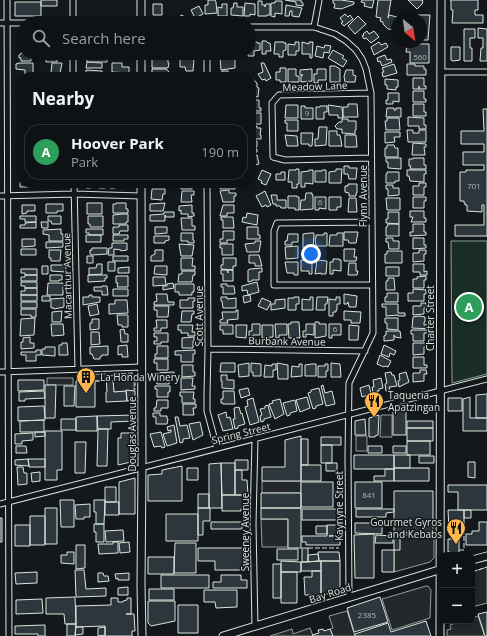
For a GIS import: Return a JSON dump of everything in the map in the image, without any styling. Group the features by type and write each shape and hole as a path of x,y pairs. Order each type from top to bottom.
{"street":[{"path":"7,0 9,636"},
{"path":"73,0 73,16"},
{"path":"141,0 141,16"},
{"path":"256,27 314,27 318,0"},
{"name":"Charter Street","path":"441,0 441,552"},
{"path":"0,23 16,23"},
{"name":"Flynn Avenue","path":"314,27 335,34 356,50 366,69 371,93 373,333 349,383 348,415"},
{"path":"73,60 73,72"},
{"path":"141,60 141,72"},
{"path":"207,60 207,72"},
{"path":"442,72 487,72"},
{"name":"Meadow Lane","path":"371,93 279,95 272,103 273,157 285,160 372,158"},
{"name":"Macarthur Avenue","path":"74,188 78,369"},
{"name":"Douglas Avenue","path":"141,188 142,636"},
{"name":"Scott Avenue","path":"207,188 207,411 217,448"},
{"path":"0,196 74,194 141,196"},
{"path":"372,222 277,223 274,231 274,285 372,285"},
{"name":"Burbank Avenue","path":"208,349 365,351"},
{"path":"0,372 142,367"},
{"name":"Spring Street","path":"0,504 487,379"},
{"name":"Kaynyne Street","path":"348,415 349,597"},
{"name":"Sweeney Avenue","path":"255,438 253,524 256,627"},
{"path":"475,559 487,556"},
{"name":"Bay Road","path":"223,636 439,571"},
{"name":"Charter Street","path":"440,636 441,588"}],"green space":[{"path":"451,241 487,241 487,374 452,383"}],"shaded area":[{"path":"106,374 106,381 77,381 77,375"},
{"path":"132,374 134,376 134,391 114,392 113,380 116,380 115,375"},
{"path":"47,378 73,378 73,385 47,385"},
{"path":"381,415 392,415 392,437 380,437"},
{"path":"356,436 367,436 367,451 356,451"},
{"path":"262,481 301,481 301,493 262,493"},
{"path":"261,519 288,519 288,547 262,547"},
{"path":"400,535 434,535 434,558 430,562 394,572 394,550"},
{"path":"487,567 487,603 475,606 475,588 475,571"},
{"path":"428,586 431,590 430,618 392,630 382,599"},
{"path":"347,611 355,636 333,636 330,629 333,628 329,616"},
{"path":"478,616 484,634 482,636 447,636 447,630 451,629 450,625 475,624 475,617"},
{"path":"310,628 313,636 270,636 292,629 293,634"}],"building":[{"path":"41,0 57,0 57,6 41,6"},
{"path":"208,0 215,0 217,13 205,14 205,5 208,5"},
{"path":"285,0 301,0 303,6 296,5 296,2"},
{"path":"333,0 354,2 354,4 341,9 334,8 335,4 333,3"},
{"path":"362,0 374,0 372,8 364,6 365,3 361,2"},
{"path":"378,0 391,0 388,18 389,15 391,16 391,29 388,29 383,22 380,21 381,18 376,17"},
{"path":"408,0 422,0 423,1 417,9"},
{"path":"450,0 478,0 478,10 475,10 475,15 483,15 483,23 452,23 453,10 451,10"},
{"path":"258,1 262,1 262,5 265,5 265,7 266,4 270,4 270,15 258,16"},
{"path":"275,1 282,1 282,14 275,13 275,17 271,16 271,3 275,3"},
{"path":"15,2 41,2 41,16 15,16"},
{"path":"234,3 237,3 237,7 243,7 243,16 231,15 231,8 233,8"},
{"path":"245,3 255,4 255,15 250,14 250,16 244,16"},
{"path":"153,4 162,4 162,15 153,15"},
{"path":"222,4 227,4 227,16 218,16 218,7 222,8"},
{"path":"286,5 302,8 299,17 292,16 292,11 290,11 289,16 285,16"},
{"path":"199,6 203,14 194,16 191,10"},
{"path":"345,14 348,17 350,15 353,19 344,26 341,23 343,22 340,18"},
{"path":"427,15 430,15 428,40"},
{"path":"358,16 366,24 355,34 348,26"},
{"path":"478,28 487,29 487,61 480,61 481,48 483,48 483,38 478,38"},
{"path":"464,29 475,29 475,38 470,38 472,61 464,61"},
{"path":"367,31 369,34 374,31 379,37 371,43 362,36"},
{"path":"262,41 270,43 271,51 266,51 266,54 262,54"},
{"path":"256,42 260,43 260,50 256,51"},
{"path":"275,42 286,43 286,50 283,51 283,57 279,57 279,54 274,54"},
{"path":"295,42 299,42 299,51 296,51 296,55 288,55 288,44 295,45"},
{"path":"302,42 309,44 309,42 313,42 312,58 310,58 310,54 302,54"},
{"path":"379,42 381,45 386,43 388,47 374,55 371,47"},
{"path":"427,44 429,44 429,63 410,63 410,52 406,52 406,48 427,48"},
{"path":"325,45 331,46 329,53 324,52 323,58 315,56 317,46 324,48"},
{"path":"451,47 460,47 460,60 451,60"},
{"path":"333,50 344,56 342,58 347,61 343,67 328,58"},
{"path":"385,55 387,60 391,59 392,62 382,66 380,61 378,62 377,58"},
{"path":"46,60 57,60 57,62 46,62"},
{"path":"87,60 107,60 107,62 87,62"},
{"path":"152,60 168,60 168,68 152,68"},
{"path":"180,60 194,60 193,71 186,71 185,67 180,67"},
{"path":"220,60 235,60 235,68 221,70"},
{"path":"87,62 102,63 102,68 86,68"},
{"path":"33,63 33,72 25,72 25,70 16,69 16,64"},
{"path":"52,63 62,63 60,72 51,72"},
{"path":"112,63 122,63 122,67 129,67 129,72 112,72"},
{"path":"261,63 264,63 271,78 266,81 265,79 262,80 258,74 263,72"},
{"path":"394,64 397,73 383,77 382,72 384,72 382,68"},
{"path":"407,64 424,66 424,69 426,69 426,75 407,75"},
{"path":"330,66 335,66 340,69 340,82 330,82"},
{"path":"280,68 286,68 286,82 276,80 276,72 280,72"},
{"path":"152,69 166,69 169,72 152,72"},
{"path":"288,69 296,69 296,76 299,76 299,82 288,82"},
{"path":"312,69 312,81 301,82 301,76 303,75 300,75 300,70"},
{"path":"317,69 326,69 326,80 318,80 318,83 314,83 314,74 317,74"},
{"path":"86,70 102,71 102,72 86,72"},
{"path":"346,70 353,70 353,75 356,76 355,82 345,82 344,76"},
{"path":"413,78 424,78 424,86 426,86 426,89 413,89"},
{"path":"385,79 398,80 398,87 396,87 396,90 387,89"},
{"path":"256,82 257,87 259,88 258,97 256,97"},
{"path":"413,91 424,91 424,99 426,99 426,102 413,102"},
{"path":"388,93 399,93 399,102 393,101 393,104 386,104 386,100 388,100"},
{"path":"256,100 259,100 259,108 261,108 261,111 256,111"},
{"path":"348,104 357,104 358,117 343,117 343,107 348,107"},
{"path":"413,104 424,104 424,112 426,112 426,116 413,116"},
{"path":"286,105 298,105 298,118 285,118"},
{"path":"328,105 342,107 343,118 338,118 338,115 329,115"},
{"path":"301,106 305,106 305,108 313,108 313,119 301,119"},
{"path":"327,106 327,112 324,112 324,119 316,119 316,107"},
{"path":"387,108 394,108 394,110 396,110 396,108 401,108 401,117 386,117"},
{"path":"483,109 487,109 487,236 455,236 455,225 484,225 484,205 482,205 482,212 467,211 467,205 465,205 464,201 460,201 460,172 466,172 466,170 484,170 484,165 463,165 463,152 484,152 484,144 461,144 461,131 484,131"},
{"path":"256,113 261,113 261,124 256,124"},
{"path":"408,117 424,118 424,125 426,125 426,129 419,129 419,126 408,126"},
{"path":"387,118 399,118 400,130 386,130 385,121 387,121"},
{"path":"342,119 356,121 355,134 342,133 342,129 337,129 335,126 339,122 342,122"},
{"path":"285,120 298,120 298,131 287,131 287,123 285,123"},
{"path":"256,126 257,128 261,128 261,139 256,139"},
{"path":"319,127 327,127 326,145 315,146 315,139 318,139"},
{"path":"407,130 413,130 413,133 419,133 419,130 426,130 426,142 408,142"},
{"path":"329,131 337,131 337,135 340,135 342,146 329,146"},
{"path":"385,132 400,132 400,137 394,137 395,142 385,143"},
{"path":"301,133 313,133 312,146 309,146 309,144 301,144"},
{"path":"285,135 297,136 298,146 287,146"},
{"path":"345,135 356,135 357,147 345,147"},
{"path":"413,143 426,144 426,147 424,147 425,155 412,155"},
{"path":"387,145 394,145 395,148 398,148 398,157 385,157 385,148 387,148"},
{"path":"256,155 259,164 256,165"},
{"path":"386,158 401,158 401,169 388,168"},
{"path":"424,158 424,165 426,165 426,169 410,169 411,166 409,166 409,159"},
{"path":"344,166 349,166 349,168 357,168 356,179 349,179 348,174 344,174"},
{"path":"299,169 299,184 297,184 297,188 292,188 292,182 288,182 289,170"},
{"path":"336,169 342,169 341,183 329,183 329,172 336,171"},
{"path":"262,170 271,174 266,185 261,183 262,181 258,179"},
{"path":"313,170 313,184 305,183 305,187 301,187 301,172"},
{"path":"326,170 326,182 315,182 315,171"},
{"path":"407,170 426,170 426,174 424,174 424,182 410,181 409,176 407,176"},
{"path":"281,172 285,172 285,180 276,180 276,174 281,174"},
{"path":"387,172 399,172 399,181 395,181 395,183 386,183"},
{"path":"419,183 426,183 426,187 424,187 424,195 413,195 413,186 419,186"},
{"path":"348,184 357,184 356,196 349,196 349,193 345,192 345,186 348,186"},
{"path":"386,185 393,185 393,188 399,188 399,195 388,196 388,189 386,189"},
{"path":"181,188 192,188 192,189"},
{"path":"220,188 235,188 235,189"},
{"path":"152,189 165,189 165,194 163,194 162,200 151,199"},
{"path":"229,190 229,193 236,193 236,196 234,196 234,202 223,202 220,191"},
{"path":"182,191 194,191 194,195 191,195 192,202 181,202"},
{"path":"265,191 271,205 262,207 256,196"},
{"path":"306,193 312,193 313,195 313,209 300,210 301,200 305,200"},
{"path":"271,195 277,195 277,200 286,200 286,208 281,208 280,206 276,206 276,204 273,204"},
{"path":"288,196 299,197 299,210 295,210 295,208 288,208"},
{"path":"315,197 326,197 326,209 319,208 319,210 315,210"},
{"path":"329,197 341,197 341,207 337,207 337,210 329,210"},
{"path":"413,197 426,197 426,201 424,201 424,208 413,208"},
{"path":"349,198 356,198 357,212 348,212"},
{"path":"386,198 400,198 400,210 387,210"},
{"path":"87,203 102,203 102,214 87,214"},
{"path":"126,203 128,213 113,213 113,204"},
{"path":"165,203 163,211 150,211 150,204"},
{"path":"46,204 63,204 63,211 57,211 57,213 46,213"},
{"path":"22,205 35,205 35,211 27,211 27,213 22,214"},
{"path":"192,205 192,213 194,213 194,216 188,217 188,214 181,214 181,210 179,211 179,206"},
{"path":"223,205 234,205 234,213 227,213 227,216 220,216"},
{"path":"410,211 424,211 424,218 426,218 426,222 411,222 413,217 410,217"},
{"path":"164,212 174,212 174,217 165,217 165,221 150,221 150,215 164,214"},
{"path":"388,212 399,212 399,224 386,223 386,219 388,219"},
{"path":"247,213 258,215 257,225 242,222 243,217 246,218"},
{"path":"128,214 128,222 126,222 126,224 113,224 113,215"},
{"path":"20,216 36,216 36,222 25,222 25,219 20,219"},
{"path":"48,216 61,216 61,224 52,224 51,221 48,221"},
{"path":"88,216 103,216 103,227 90,227 90,224 88,224"},
{"path":"221,217 233,217 234,228 223,228 223,220 221,220"},
{"path":"181,218 192,218 192,226 195,226 195,230 182,230"},
{"path":"36,222 36,228 20,228 20,225 25,225 25,223"},
{"path":"41,222 48,222 48,228 42,228"},
{"path":"388,224 399,224 399,236 386,236 386,227"},
{"path":"413,224 424,224 424,232 426,232 426,235 410,236 410,232 413,232"},
{"path":"119,225 128,225 128,231 120,231 119,234 113,234 113,227 119,227"},
{"path":"155,227 167,227 167,233 155,234"},
{"path":"247,227 258,227 258,235 260,235 260,239 247,239"},
{"path":"61,229 63,241 49,241 49,235 43,234 43,230"},
{"path":"86,229 103,229 103,235 89,235 89,233 86,233"},
{"path":"223,231 234,231 234,240 227,240 227,243 220,243 220,239 223,239"},
{"path":"344,232 358,232 356,243 349,243 348,240 344,240"},
{"path":"181,233 193,233 194,243 181,241"},
{"path":"314,233 313,250 305,250 303,248 303,234"},
{"path":"324,233 327,233 327,246 316,246 316,235 324,235"},
{"path":"337,233 343,233 343,246 329,246 330,235 337,235"},
{"path":"288,234 298,234 298,242 292,242 292,245 285,245"},
{"path":"86,235 101,235 101,242 86,242"},
{"path":"113,235 128,235 128,239 124,239 124,241 113,241"},
{"path":"154,236 169,236 169,240 165,241 165,243 154,243"},
{"path":"386,238 393,238 393,241 399,241 399,249 389,249"},
{"path":"413,238 424,238 424,245 426,245 426,248 413,249"},
{"path":"22,239 35,239 35,246 22,247"},
{"path":"255,241 261,241 259,252 247,252 245,244 255,243"},
{"path":"46,242 63,242 63,247 46,248"},
{"path":"112,243 127,243 127,250 121,251 114,249 114,255 108,255 109,248 112,248"},
{"path":"179,244 194,245 192,256 181,256"},
{"path":"220,244 233,244 233,255 222,255 222,248 220,248"},
{"path":"298,246 298,258 286,259 285,247"},
{"path":"92,248 107,248 107,254 92,255 90,254 90,250 92,250"},
{"path":"21,249 36,249 36,255 21,255"},
{"path":"344,249 355,249 354,257 357,257 356,261 344,261"},
{"path":"49,250 61,250 60,261 51,261 51,258 49,258"},
{"path":"155,250 163,250 163,261 151,261 151,256 155,254"},
{"path":"419,250 426,250 426,254 424,254 424,261 413,262 413,253 419,253"},
{"path":"387,251 402,251 402,263 385,263 385,254 387,254"},
{"path":"249,255 259,255 262,266 255,266 255,263 249,263"},
{"path":"87,256 93,256 93,263 87,263"},
{"path":"113,256 128,256 128,261 113,261"},
{"path":"181,258 193,258 192,266 195,266 195,270 181,270"},
{"path":"223,258 236,258 236,266 233,266 233,270 221,269 221,265 223,265"},
{"path":"333,259 341,260 341,271 333,270 333,274 330,274 330,262 333,262"},
{"path":"301,260 312,261 312,274 309,274 309,271 301,271"},
{"path":"317,260 327,261 326,274 315,274"},
{"path":"108,262 115,262 115,271 108,271"},
{"path":"285,262 298,262 298,275 294,275 294,273 287,273"},
{"path":"349,263 356,263 356,271 358,271 357,275 348,275"},
{"path":"97,264 102,264 102,274 89,275 89,268 96,268"},
{"path":"413,264 424,264 424,272 427,271 427,275 420,275 420,272 413,272"},
{"path":"51,265 66,265 66,272 51,271"},
{"path":"42,266 48,266 48,274 42,274"},
{"path":"155,266 167,266 167,275 154,274"},
{"path":"129,267 129,273 118,273 118,268"},
{"path":"386,267 399,267 399,276 386,276"},
{"path":"262,268 262,272 259,272 259,280 252,280 248,282 248,270"},
{"path":"21,269 37,269 37,275 25,275 25,273 21,273"},
{"path":"221,270 227,270 228,273 228,270 233,270 233,281 223,281 223,274 221,274"},
{"path":"182,271 195,271 192,282 178,282 179,274 182,274"},
{"path":"25,275 37,275 37,281 21,281 21,277 25,277"},
{"path":"50,275 62,275 62,280 50,281"},
{"path":"88,275 107,275 107,278 105,278 105,281 88,282"},
{"path":"116,276 128,276 128,287 117,287 118,283 116,283"},
{"path":"426,276 426,280 424,280 424,288 413,288 413,279"},
{"path":"153,277 165,277 166,285 153,286"},
{"path":"388,278 394,278 395,290 386,290 386,281 388,281"},
{"path":"21,282 37,282 37,288 25,288 25,286 21,286"},
{"path":"257,282 259,292 248,295 247,290 242,291 242,286"},
{"path":"48,283 63,283 63,295 47,295"},
{"path":"173,283 174,288 163,290 163,286"},
{"path":"175,284 194,284 194,292 192,292 192,295 179,295 179,292 175,292"},
{"path":"221,284 234,286 235,293 223,294 223,287 221,287"},
{"path":"107,286 108,295 102,295 102,291 94,291 94,287"},
{"path":"25,288 37,288 37,295 21,295 21,291 25,291"},
{"path":"113,289 128,289 128,296 113,296"},
{"path":"413,289 426,290 426,294 424,294 424,301 408,301 408,293 413,293"},
{"path":"387,293 398,293 398,302 385,302"},
{"path":"156,294 167,294 168,302 174,302 174,305 154,305 154,302 157,301"},
{"path":"344,294 357,296 356,307 349,307 348,302 347,304 344,304"},
{"path":"21,295 37,295 37,301 21,301"},
{"path":"89,295 92,295 92,297 100,297 100,302 83,305 83,297 89,297"},
{"path":"250,295 251,301 244,303 243,296"},
{"path":"42,296 50,296 50,301 42,301"},
{"path":"221,297 227,297 227,299 236,298 236,308 223,308"},
{"path":"299,297 299,304 296,304 296,310 288,310 288,298"},
{"path":"310,297 313,297 313,310 302,310 302,299 310,300"},
{"path":"317,297 328,297 327,304 325,304 325,310 316,310"},
{"path":"336,297 340,297 340,304 337,304 337,310 336,312 333,312 333,316 329,316 329,299 336,300"},
{"path":"64,298 64,307 54,309 51,308 51,299"},
{"path":"188,298 195,298 195,301 193,301 193,308 180,308 180,300 188,300"},
{"path":"262,298 271,302 267,310 258,306"},
{"path":"285,299 285,308 271,310 271,304 275,304 275,300"},
{"path":"115,300 127,300 128,313 109,314 109,304 115,304"},
{"path":"21,302 37,302 37,308 21,308"},
{"path":"421,303 426,303 424,314 413,315 413,306 421,306"},
{"path":"97,304 99,314 90,316 88,306"},
{"path":"382,304 398,304 398,313 405,313 405,316 386,316 386,307 382,307"},
{"path":"154,306 169,306 168,317 157,317 157,310 154,310"},
{"path":"21,309 36,309 36,317 31,317 31,315 21,315"},
{"path":"236,310 238,310 238,319 227,320 228,323 220,323 220,320 223,319 222,312 236,312"},
{"path":"62,311 61,322 52,322 52,312"},
{"path":"182,311 194,311 191,322 181,322"},
{"path":"344,311 361,312 360,323 351,323 351,320 344,320"},
{"path":"117,315 128,315 128,327 118,325"},
{"path":"413,317 425,317 424,325 433,324 433,329 412,328"},
{"path":"35,318 34,335 20,336 21,319"},
{"path":"385,318 398,318 398,330 387,329"},
{"path":"92,319 99,319 99,329 90,330 90,323 92,323"},
{"path":"156,320 167,320 167,328 161,328 161,331 154,331 154,328 157,328"},
{"path":"291,322 299,322 300,338 289,338 288,324 291,324"},
{"path":"315,322 319,322 319,324 326,324 326,336 315,338"},
{"path":"51,324 63,324 64,335 52,336"},
{"path":"252,324 260,324 260,335 253,335 253,338 249,338 249,331 252,331"},
{"path":"275,324 287,324 287,335 279,335 279,338 276,338"},
{"path":"306,324 314,324 314,335 306,334 306,337 303,337 303,331 306,331"},
{"path":"329,324 341,324 341,335 332,335 332,338 329,338"},
{"path":"178,325 193,325 192,332 195,332 195,336 188,336 188,333 181,333 181,330 178,330"},
{"path":"220,325 233,325 233,334 223,334 223,330 220,330"},
{"path":"236,325 247,325 246,338 236,337"},
{"path":"262,325 273,325 273,337 262,338"},
{"path":"349,325 359,326 358,340 349,340"},
{"path":"124,329 125,334 128,334 128,342 121,342 120,330"},
{"path":"411,330 427,330 427,333 424,333 424,341 413,341 413,334 411,334"},
{"path":"386,331 400,331 401,338 395,337 394,335 394,340 384,341"},
{"path":"91,332 99,332 100,344 91,345"},
{"path":"154,333 168,333 168,342 154,344 154,341 157,341 157,337 154,337"},
{"path":"30,337 30,343 34,343 34,348 21,349 21,342 23,342 23,338"},
{"path":"194,337 193,348 182,348 182,338"},
{"path":"62,343 67,343 68,355 59,355 59,345 62,345"},
{"path":"413,343 426,343 426,347 424,347 424,354 413,355"},
{"path":"127,345 128,357 122,357 122,354 118,355 118,346"},
{"path":"384,345 396,351 394,355 390,353 389,357 381,354"},
{"path":"108,346 108,355 102,355 100,359 94,359 92,354 90,354 90,347"},
{"path":"157,346 168,346 168,358 155,358 155,354 157,354"},
{"path":"45,347 55,347 55,356 42,355 42,349 45,349"},
{"path":"36,350 41,350 41,355 36,355 36,361 26,361 26,355 21,355 21,352 36,352"},
{"path":"195,350 195,354 193,354 193,362 181,362 181,355 175,355 175,351"},
{"path":"380,355 391,361 388,367 377,364"},
{"path":"413,357 424,357 424,365 427,365 427,368 413,368"},
{"path":"154,359 168,359 168,370 157,370 157,363 154,363"},
{"path":"221,363 235,363 235,372 220,372"},
{"path":"249,363 249,376 239,377 238,365"},
{"path":"251,363 261,364 261,376 253,376 253,372 251,372"},
{"path":"277,363 288,365 288,379 278,379"},
{"path":"331,363 340,364 341,377 331,377"},
{"path":"272,364 276,364 276,370 273,370 273,377 264,377 265,365 272,366"},
{"path":"299,364 302,364 302,376 291,377 292,366 299,367"},
{"path":"316,364 316,376 305,376 305,365"},
{"path":"325,364 328,364 326,377 318,377 318,366 325,366"},
{"path":"182,365 193,365 193,372 195,372 195,376 182,377"},
{"path":"420,370 426,370 427,374 424,374 424,381 413,382 413,373 420,373"},
{"path":"174,372 174,376 169,376 169,384 157,384 154,373"},
{"path":"391,372 392,375 394,375 397,386 389,387 390,390 386,391 385,384 387,383 385,373"},
{"path":"406,372 409,382 399,387 399,374"},
{"path":"115,375 116,380 113,380 114,392 126,391 127,401 106,402 106,376"},
{"path":"221,375 227,375 227,380 234,380 234,389 222,388"},
{"path":"181,378 193,378 192,386 195,386 195,389 181,390"},
{"path":"381,378 383,388 379,389 377,393 373,393 373,380"},
{"path":"18,380 44,380 44,390 18,391"},
{"name":"La Honda Winery","path":"76,381 95,381 95,407 76,407"},
{"path":"45,385 56,385 55,418 45,418"},
{"path":"323,385 325,393 332,391 335,404 326,406 321,386"},
{"path":"369,385 371,394 362,397 360,388"},
{"path":"64,386 75,386 74,406 64,406"},
{"path":"155,386 170,386 168,397 157,397 157,389 155,389"},
{"path":"248,388 250,395 241,398 239,390"},
{"path":"319,388 323,404 316,406 316,408 313,409 308,393 311,392 311,390"},
{"path":"126,390 135,391 135,400 127,401"},
{"path":"44,391 45,398 25,399 25,401 19,401 19,392"},
{"path":"223,391 234,391 235,404 221,403 221,399 223,399"},
{"path":"180,392 194,392 193,399 195,399 195,403 182,403 182,396 180,396"},
{"path":"487,394 487,418 476,418 476,395"},
{"path":"307,397 310,408 300,412 296,400"},
{"path":"470,397 470,418 487,418 487,431 463,431 463,399"},
{"path":"253,398 259,422 250,425 245,407 248,406 247,400"},
{"path":"448,398 462,398 462,411 448,411"},
{"path":"280,399 284,414 275,419 269,404 273,403 272,401"},
{"path":"157,400 168,400 168,408 161,408 161,411 154,411"},
{"path":"295,400 297,411 290,413 290,415 287,416 283,403"},
{"path":"183,404 196,404 196,408 193,408 194,415 183,415"},
{"path":"268,405 271,417 264,419 264,421 261,422 260,416 262,415 260,409 265,408 265,406"},
{"path":"44,406 45,420 18,421 18,407"},
{"path":"239,407 245,424 238,426 238,428 235,429 233,419 235,419 234,408"},
{"path":"406,408 406,435 393,435 393,412"},
{"path":"226,412 227,418 230,417 233,429 223,431 218,415"},
{"path":"153,413 160,413 160,416 167,416 167,424 156,424 156,417 153,417"},
{"path":"134,415 134,421 111,422 111,429 98,429 97,416"},
{"path":"379,415 378,435 375,437 369,437 369,418"},
{"path":"97,416 97,431 76,431 76,417"},
{"path":"175,417 178,417 180,426 187,425 190,438 183,439 183,442 180,443"},
{"path":"61,419 76,419 76,430 61,430"},
{"path":"365,419 366,435 355,435 355,421"},
{"path":"44,420 44,432 20,432 20,421"},
{"path":"407,421 433,421 433,428 407,428"},
{"path":"200,422 203,435 193,440 189,424"},
{"path":"174,425 177,443 167,446 163,434 171,432 171,430 168,431 167,427"},
{"path":"407,428 433,428 433,441 407,441"},
{"path":"98,429 108,429 107,466 97,466"},
{"path":"45,431 62,431 62,470 57,470 57,480 45,480"},
{"path":"35,432 45,432 45,436 35,437"},
{"path":"161,432 165,447 154,447 150,434"},
{"path":"33,433 33,440 22,441 22,444 15,444 15,434"},
{"path":"121,433 134,433 135,461 118,465 118,438 121,438"},
{"path":"301,436 301,481 262,481 262,467 285,467 285,440"},
{"path":"321,437 341,437 341,445 321,445"},
{"path":"301,439 308,439 308,465 301,465"},
{"path":"407,441 430,441 430,455 407,455"},
{"path":"75,442 86,442 85,473 75,473"},
{"path":"321,445 332,445 332,463 321,463"},
{"path":"16,446 26,446 27,453 16,453"},
{"path":"368,446 382,446 382,453 368,453"},
{"path":"393,446 406,446 406,453 393,453"},
{"path":"354,455 394,455 394,469 354,469"},
{"path":"394,455 410,455 410,468 394,468"},
{"path":"419,456 434,456 434,463 419,463"},
{"path":"28,459 45,459 45,467 29,467"},
{"path":"28,459 29,466 15,465 15,460"},
{"path":"235,460 248,460 248,470 235,470"},
{"path":"468,462 475,462 475,478 468,477"},
{"path":"221,463 235,463 235,495 222,495"},
{"path":"221,463 222,508 209,508 209,464"},
{"path":"326,463 337,463 337,471 326,471"},
{"path":"301,465 321,465 321,481 301,481"},
{"path":"182,466 182,501 148,501 148,475 162,474 162,470"},
{"path":"17,467 23,467 24,473 27,473 27,484 18,485"},
{"path":"187,468 198,468 198,480 187,480"},
{"path":"394,468 429,468 429,481 394,481"},
{"path":"385,469 394,469 394,481 374,481 374,476 385,476"},
{"path":"235,470 242,470 242,480 247,480 248,495 235,495"},
{"path":"40,472 40,481 32,482 31,473"},
{"path":"135,478 135,514 119,514 119,482"},
{"path":"301,482 333,482 333,507 301,507"},
{"path":"355,482 382,482 382,508 355,508"},
{"path":"448,485 487,485 487,510 458,510 458,492 448,492"},
{"path":"105,487 116,487 116,502 105,502"},
{"path":"394,491 433,491 433,533 394,533"},
{"path":"261,493 301,493 301,508 261,508"},
{"path":"198,494 209,494 209,508 198,508"},
{"path":"222,495 247,495 247,509 241,509 241,511 222,511"},
{"path":"60,500 74,500 74,527 61,527"},
{"path":"94,500 105,500 104,524 96,524"},
{"path":"105,502 119,502 119,515 105,515"},
{"path":"90,504 90,517 76,519 75,505"},
{"path":"45,508 57,508 57,544 45,544"},
{"path":"198,508 210,508 210,521 203,521 203,535 198,535"},
{"path":"261,508 301,508 301,548 288,548 288,519 261,519"},
{"path":"302,509 340,509 340,520 302,520"},
{"path":"356,509 394,509 394,512 386,513 386,517 356,517"},
{"path":"448,510 464,510 464,529 449,529"},
{"path":"464,510 471,510 471,518 464,518"},
{"path":"166,514 198,514 198,541 166,541"},
{"path":"30,516 45,516 45,545 30,545"},
{"path":"0,518 2,518 2,542 0,542"},
{"path":"211,522 242,522 242,529 211,529"},
{"path":"479,522 487,522 487,545 466,545 466,534 472,534 472,531 479,531"},
{"path":"355,523 382,523 382,534 355,533"},
{"path":"94,524 104,524 104,542 96,542"},
{"path":"15,525 30,525 30,546 15,546"},
{"path":"327,525 339,525 339,535 329,536 340,536 340,545 306,545 306,542 302,542 302,536 327,536"},
{"path":"316,526 327,526 327,534 316,534"},
{"path":"123,530 124,541 106,542 105,531"},
{"path":"374,534 374,578 355,578 354,535"},
{"path":"394,534 400,534 400,550 394,550"},
{"path":"376,535 393,536 393,543 375,543"},
{"path":"448,539 459,539 459,552 448,552"},
{"path":"113,542 118,542 118,553 99,554 98,544 113,544"},
{"path":"129,542 130,552 120,553 119,543"},
{"path":"175,543 196,543 196,573 174,573"},
{"path":"76,545 85,545 85,568 76,569"},
{"path":"198,548 244,548 242,570 215,570 215,561 198,561"},
{"path":"302,548 308,548 308,562 302,562"},
{"path":"277,549 298,549 298,560 277,560"},
{"path":"382,550 394,550 394,572 382,572"},
{"path":"67,552 74,552 74,564 61,563 61,555 67,555"},
{"path":"318,552 339,552 340,561 319,561"},
{"path":"318,554 319,561 308,562 308,555"},
{"path":"148,557 174,557 174,574 148,574"},
{"path":"281,561 301,562 301,572 281,572"},
{"path":"321,561 321,571 301,571 301,562"},
{"path":"321,561 340,561 340,590 321,596"},
{"path":"273,564 281,564 281,598 273,598"},
{"path":"75,570 84,570 86,589 106,588 106,596 76,597"},
{"path":"312,571 321,571 321,596 311,599 311,595 305,595 304,577 312,577"},
{"path":"37,572 37,583 16,584 15,573"},
{"path":"281,572 297,572 297,603 281,603"},
{"path":"98,573 103,573 104,576 108,576 109,581 98,582"},
{"path":"129,573 129,580 116,579 115,574"},
{"path":"161,575 209,575 209,588 161,588"},
{"path":"221,575 241,575 241,580 247,580 247,588 213,588 213,582 221,582"},
{"path":"128,587 128,595 118,595 118,588"},
{"path":"149,589 174,589 174,600 149,600"},
{"path":"204,590 237,590 237,607 216,608 215,602 204,602"},
{"path":"75,597 76,624 65,624 64,614 46,614 46,598"},
{"path":"380,597 388,622 354,632 347,608"},
{"path":"111,598 118,598 118,602 123,602 127,600 127,598 131,598 131,614 134,614 135,631 132,631 132,636 105,636 105,626 76,627 76,606 111,605"},
{"path":"42,599 43,613 16,614 16,600"},
{"path":"148,601 175,601 175,621 151,626 148,623"},
{"path":"178,605 198,605 198,633 178,633"},
{"path":"487,612 487,636 485,636 478,614"},
{"path":"426,621 431,636 355,636 355,634 388,623 391,632"},
{"path":"67,624 76,624 75,636 67,636"},
{"path":"45,625 45,636 38,636 38,634 15,634 15,626"},
{"path":"76,627 83,627 83,634 75,635"},
{"path":"105,627 105,635 98,636 98,628"},
{"path":"323,629 324,631 330,629 333,636 312,635 319,633 318,630"}],"fence":[{"path":"115,375 133,373 135,375 135,390"},
{"path":"95,381 106,381"},
{"path":"459,550 464,550 464,529"},
{"path":"308,548 339,548"},
{"path":"475,571 487,567"}],"place":[{"name":"Hoover Park","path":"469,307"},
{"name":"La Honda Winery","path":"86,394"},
{"name":"Taqueria Apatzingan","path":"374,418"},
{"name":"Gourmet Gyros and Kebabs","path":"456,545"}]}
